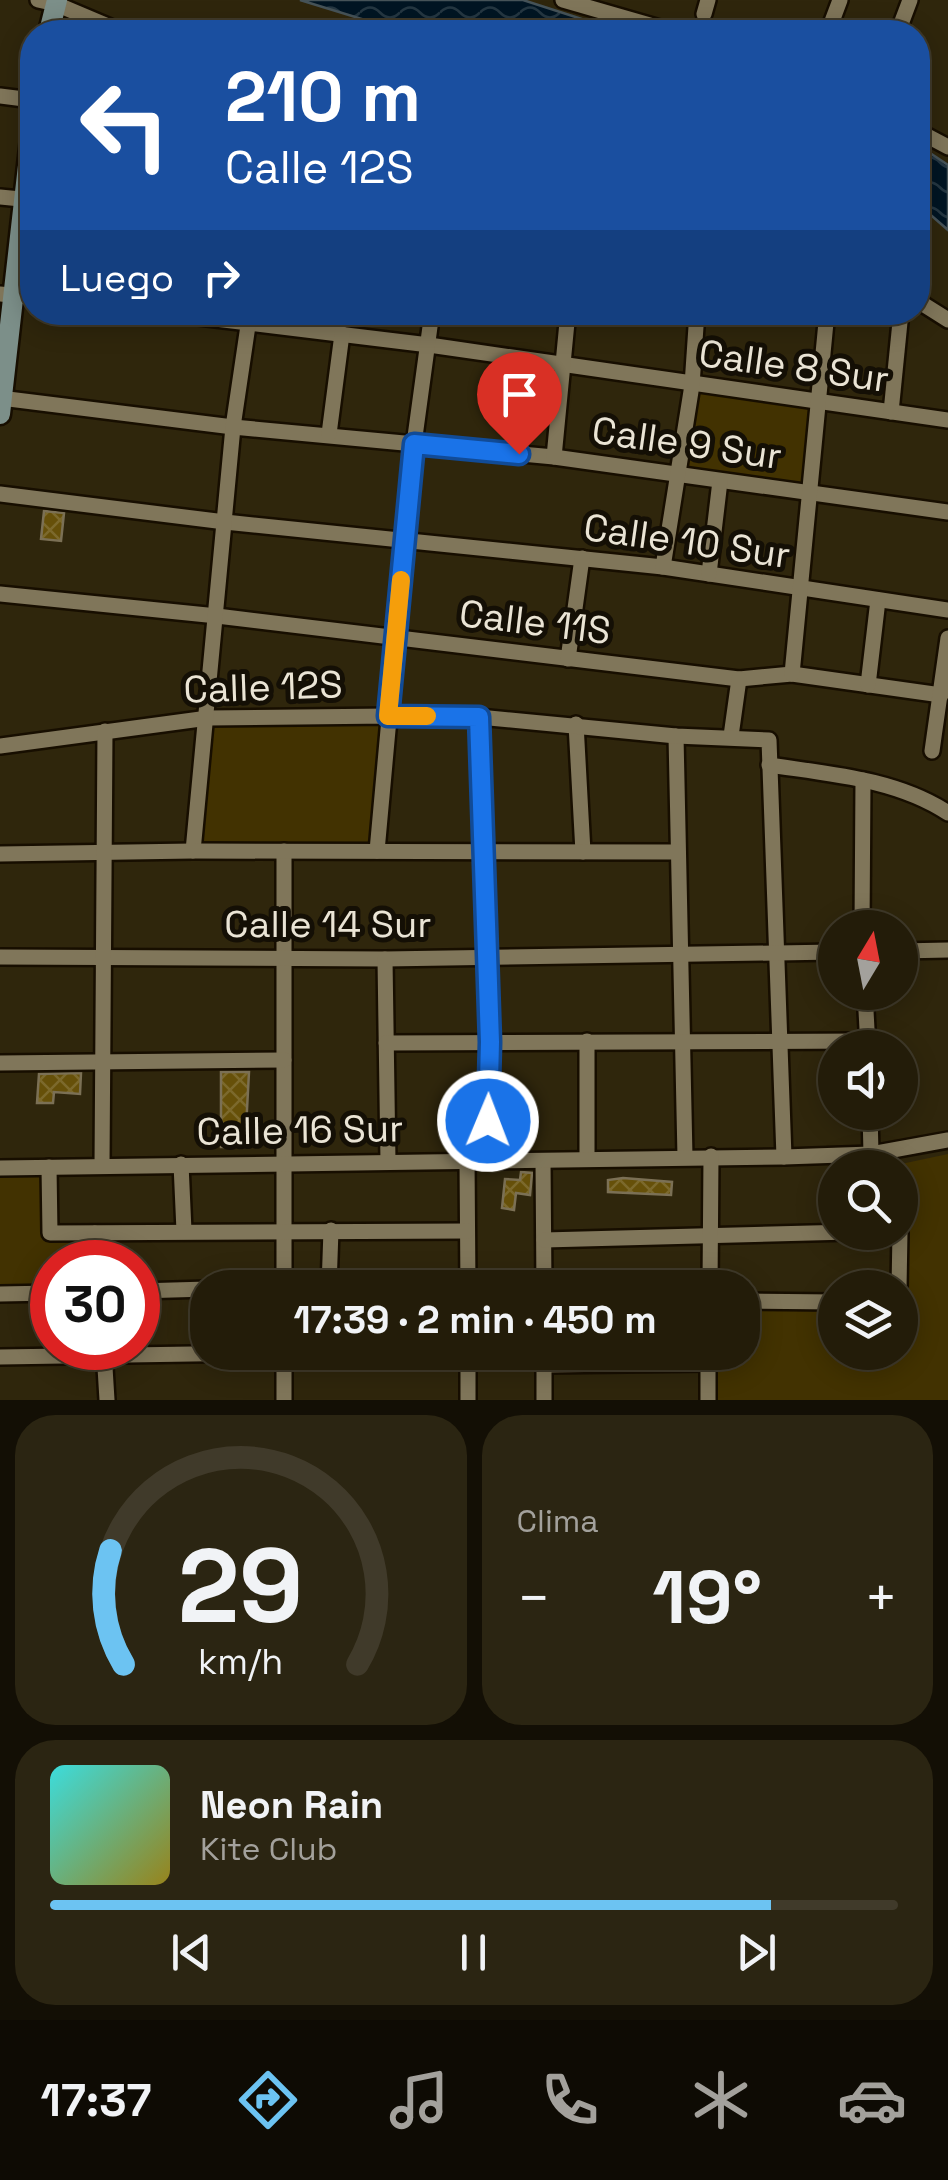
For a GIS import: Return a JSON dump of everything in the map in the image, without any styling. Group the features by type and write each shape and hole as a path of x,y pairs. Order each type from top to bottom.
{"street":[{"path":"563,0 632,20"},
{"path":"50,1 94,20"},
{"path":"1,403 20,263"},
{"path":"194,850 233,427 249,325"},
{"name":"Calle 8 Sur","path":"290,325 948,420"},
{"path":"377,851 414,444 431,325"},
{"path":"554,457 566,325"},
{"path":"664,568 692,385 695,325"},
{"path":"792,674 812,492 823,325"},
{"path":"890,412 900,325"},
{"path":"328,434 342,334"},
{"name":"Calle 9 Sur","path":"1,403 554,457 948,512"},
{"path":"709,574 720,480"},
{"name":"Calle 10 Sur","path":"0,494 664,568 948,610"},
{"path":"568,659 582,558"},
{"name":"Calle 11S","path":"0,594 739,679 792,674 942,695"},
{"path":"868,685 878,600"},
{"path":"932,751 946,674 948,638"},
{"path":"731,736 739,679"},
{"path":"479,717 490,1042 488,1160"},
{"name":"Calle 12S","path":"0,746 208,718 479,717 676,736 769,740 769,765"},
{"path":"576,724 583,852"},
{"path":"102,1166 105,731"},
{"path":"676,736 685,1157"},
{"path":"784,1158 769,765 863,780 929,800 948,813"},
{"path":"862,910 863,780"},
{"path":"0,854 194,850 678,852"},
{"path":"284,850 284,1270"},
{"path":"918,951 948,950"},
{"name":"Calle 14 Sur","path":"0,957 385,959 818,952"},
{"path":"385,959 388,1162"},
{"path":"386,1043 587,1040 818,1043"},
{"path":"586,1158 587,1040"},
{"path":"0,1063 284,1060"},
{"name":"Calle 16 Sur","path":"918,1152 948,1140"},
{"path":"710,1270 711,1156"},
{"name":"Calle 16 Sur","path":"0,1168 818,1156"},
{"path":"467,1160 468,1270"},
{"path":"543,1161 544,1270"},
{"path":"181,1164 184,1231"},
{"path":"49,1167 50,1232 467,1231"},
{"path":"329,1270 330,1230"},
{"path":"95,1233 96,1240"},
{"path":"544,1240 818,1233"},
{"path":"160,1290 190,1290"},
{"path":"0,1294 30,1293"},
{"path":"760,1301 818,1302"},
{"path":"160,1352 190,1352"},
{"path":"0,1356 30,1355"},
{"path":"105,1370 107,1400"},
{"path":"284,1370 284,1400"},
{"path":"468,1370 468,1400"},
{"path":"544,1370 544,1400"},
{"path":"708,1370 708,1400"}],"shaded area":[{"path":"692,385 818,402 812,492 678,475"},
{"path":"381,721 370,846 201,845 214,724"},
{"path":"948,1154 948,1400 717,1400 718,1370 760,1370 760,1311 818,1311 818,1370 918,1370 918,1270 900,1270 901,1250 918,1250 918,1160"},
{"path":"48,1170 47,1234 91,1237 91,1240 30,1240 30,1290 0,1291 0,1171"}],"water":[{"path":"300,0 523,0 585,20 365,20"},
{"path":"930,153 948,165 948,230 930,214"}],"building":[{"path":"44,511 64,513 61,541 41,539"},
{"path":"221,1072 249,1072 245,1147 221,1147"},
{"path":"81,1073 80,1094 54,1092 53,1103 37,1103 39,1074"},
{"path":"521,1172 532,1173 530,1195 516,1193 514,1210 502,1208 505,1179 520,1180"},
{"path":"608,1180 672,1182 671,1195 608,1192"}],"slow traffic":[{"path":"401,580 388,716 427,716"}],"route":[{"path":"488,1121 490,1042 479,717 388,716 414,444 519,454"}]}
